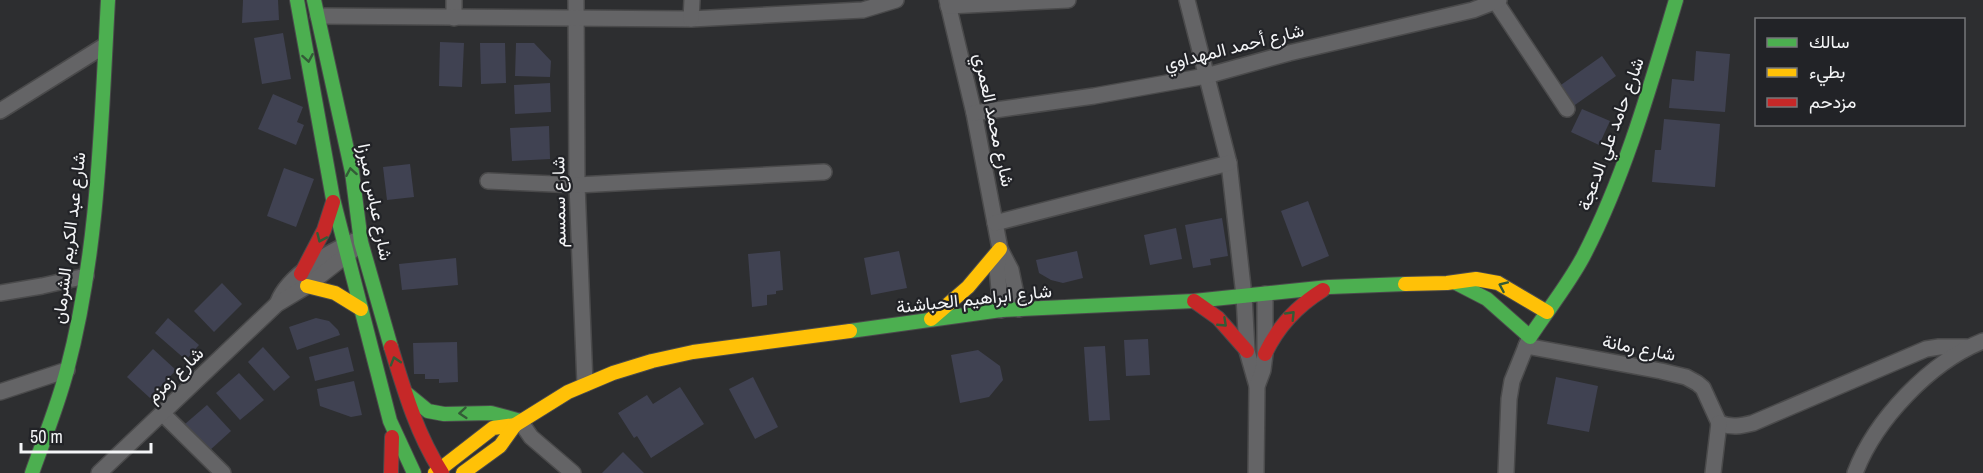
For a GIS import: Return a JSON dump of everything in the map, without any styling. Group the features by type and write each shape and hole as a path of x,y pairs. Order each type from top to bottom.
{"street":[{"name":"شارع عبد الكريم الشرمان","path":"32,473 67,370 86,276 97,185 108,0"},
{"name":"شارع عباس ميرزا","path":"297,0 333,198 390,421 414,473"},
{"name":"شارع عباس ميرزا","path":"314,0 352,172 361,240 404,392 439,472"},
{"path":"454,0 454,18"},
{"name":"شارع سمسم","path":"576,0 578,185 585,384"},
{"path":"691,19 692,0"},
{"path":"318,16 691,19 863,10 896,0"},
{"path":"947,3 1068,0"},
{"path":"1186,0 1229,164 1244,296 1247,351 1257,386 1256,473"},
{"name":"شارع حامد علي الدعجة","path":"1528,342 1582,259 1612,195 1648,92 1676,0"},
{"path":"1498,1 1567,109"},
{"name":"شارع أحمد المهداوي","path":"974,113 1094,96 1206,76 1289,53 1473,10 1498,1"},
{"name":"شارع محمد العمري","path":"947,3 974,113 1000,249 1011,270 1019,309"},
{"path":"0,111 104,46"},
{"path":"995,223 1229,164"},
{"path":"488,181 578,185 824,172"},
{"path":"333,198 324,230 304,280 335,293 361,309"},
{"name":"شارع زمزم","path":"99,473 304,280 321,258 346,250 361,240"},
{"path":"930,320 962,293 1000,249"},
{"name":"شارع محمد العمري","path":"1000,249 997,268 1001,310"},
{"path":"0,293 86,276"},
{"name":"شارع ابراهيم الحباشنة","path":"439,472 493,429 517,423 585,384 619,370 657,359 1001,310 1194,301 1329,287 1454,282 1476,279 1498,283 1547,312"},
{"name":"شارع ابراهيم الحباشنة","path":"1454,282 1489,300 1528,342"},
{"path":"1265,354 1280,327 1294,310 1310,297 1329,287"},
{"path":"1257,386 1263,370 1265,354 1265,294"},
{"path":"1194,301 1218,318 1247,351"},
{"path":"1855,473 1869,444 1897,404 1967,347 1983,341"},
{"path":"1506,473 1509,399 1512,381 1528,342"},
{"name":"شارع رمانة","path":"1528,342 1686,377 1703,388 1719,423"},
{"path":"1713,473 1719,423 1729,427 1754,423 1926,349 1967,347"},
{"path":"0,392 67,370"},
{"path":"404,392 428,411 444,414 507,415 573,473"},
{"path":"163,414 223,473"},
{"path":"390,421 393,452 391,473"},
{"name":"شارع ابراهيم الحباشنة","path":"463,473 503,442 517,423"}],"building":[{"path":"243,0 278,0 279,20 242,23"},
{"path":"283,33 291,79 262,84 254,38"},
{"path":"440,42 464,43 462,87 439,86"},
{"path":"480,43 505,43 506,83 481,84"},
{"path":"516,43 534,43 551,61 550,77 515,76"},
{"path":"1696,51 1730,54 1725,112 1669,108 1672,79 1694,81"},
{"path":"1602,56 1616,76 1572,107 1558,87"},
{"path":"550,83 551,112 515,114 514,85"},
{"path":"273,94 303,107 297,122 304,125 296,145 258,129"},
{"path":"1582,109 1610,121 1599,145 1571,132"},
{"path":"1664,119 1720,124 1715,187 1652,182 1655,150 1661,150"},
{"path":"549,126 550,159 512,161 510,128"},
{"path":"410,164 414,197 387,200 383,167"},
{"path":"284,168 314,179 296,227 267,216"},
{"path":"1308,201 1329,256 1302,267 1281,211"},
{"path":"1222,218 1228,256 1210,259 1211,265 1193,268 1185,225"},
{"path":"1176,228 1182,259 1150,265 1144,235"},
{"path":"780,251 783,290 767,295 767,305 752,307 748,254"},
{"path":"899,251 907,288 871,295 864,258"},
{"path":"1077,251 1083,278 1063,283 1051,280 1039,273 1036,260"},
{"path":"456,258 458,285 402,290 399,264"},
{"path":"222,283 242,304 214,332 194,311"},
{"path":"168,318 199,345 186,360 155,333"},
{"path":"316,318 329,321 340,335 297,350 289,327"},
{"path":"1148,339 1150,375 1126,376 1124,340"},
{"path":"457,342 458,382 439,383 439,379 425,379 425,374 414,374 413,343"},
{"path":"1105,346 1110,420 1089,421 1084,347"},
{"path":"263,347 290,377 274,391 248,362"},
{"path":"348,347 354,371 315,381 309,357"},
{"path":"153,349 176,370 150,398 127,377"},
{"path":"978,350 1000,366 1003,380 989,397 960,403 951,355"},
{"path":"239,373 264,400 240,420 216,393"},
{"path":"753,377 778,427 755,439 729,389"},
{"path":"1556,377 1598,386 1589,432 1547,424"},
{"path":"354,381 362,415 351,417 320,406 317,389"},
{"path":"680,387 704,424 651,458 637,436 634,438 618,413 647,395 653,404"},
{"path":"207,405 231,431 209,451 185,424"},
{"path":"623,452 644,473 602,473"}],"traffic: fast":[{"path":"32,473 63,383 78,325 86,279 97,186 108,0"},
{"path":"297,0 333,199 390,421 414,473"},
{"path":"314,0 352,172 361,242 391,347"},
{"path":"1456,283 1487,299 1530,337 1583,257 1612,195 1636,131 1676,0"},
{"path":"850,331 1001,310 1194,301 1329,287 1405,284"},
{"path":"406,393 428,411 444,414 491,413 517,420"}],"traffic: slow":[{"path":"931,319 968,287 1000,249"},
{"path":"1405,284 1447,283 1476,279 1498,283 1547,312"},
{"path":"307,286 335,293 361,309"},
{"path":"435,473 493,428 515,425 568,392 613,373 693,352 850,331"},
{"path":"463,473 500,446 515,425"}],"traffic: jam":[{"path":"301,274 324,230 333,202"},
{"path":"1265,354 1276,334 1289,318 1323,290"},
{"path":"1194,301 1218,318 1247,351"},
{"path":"391,347 418,428 442,473"},
{"path":"391,473 392,437"}]}
